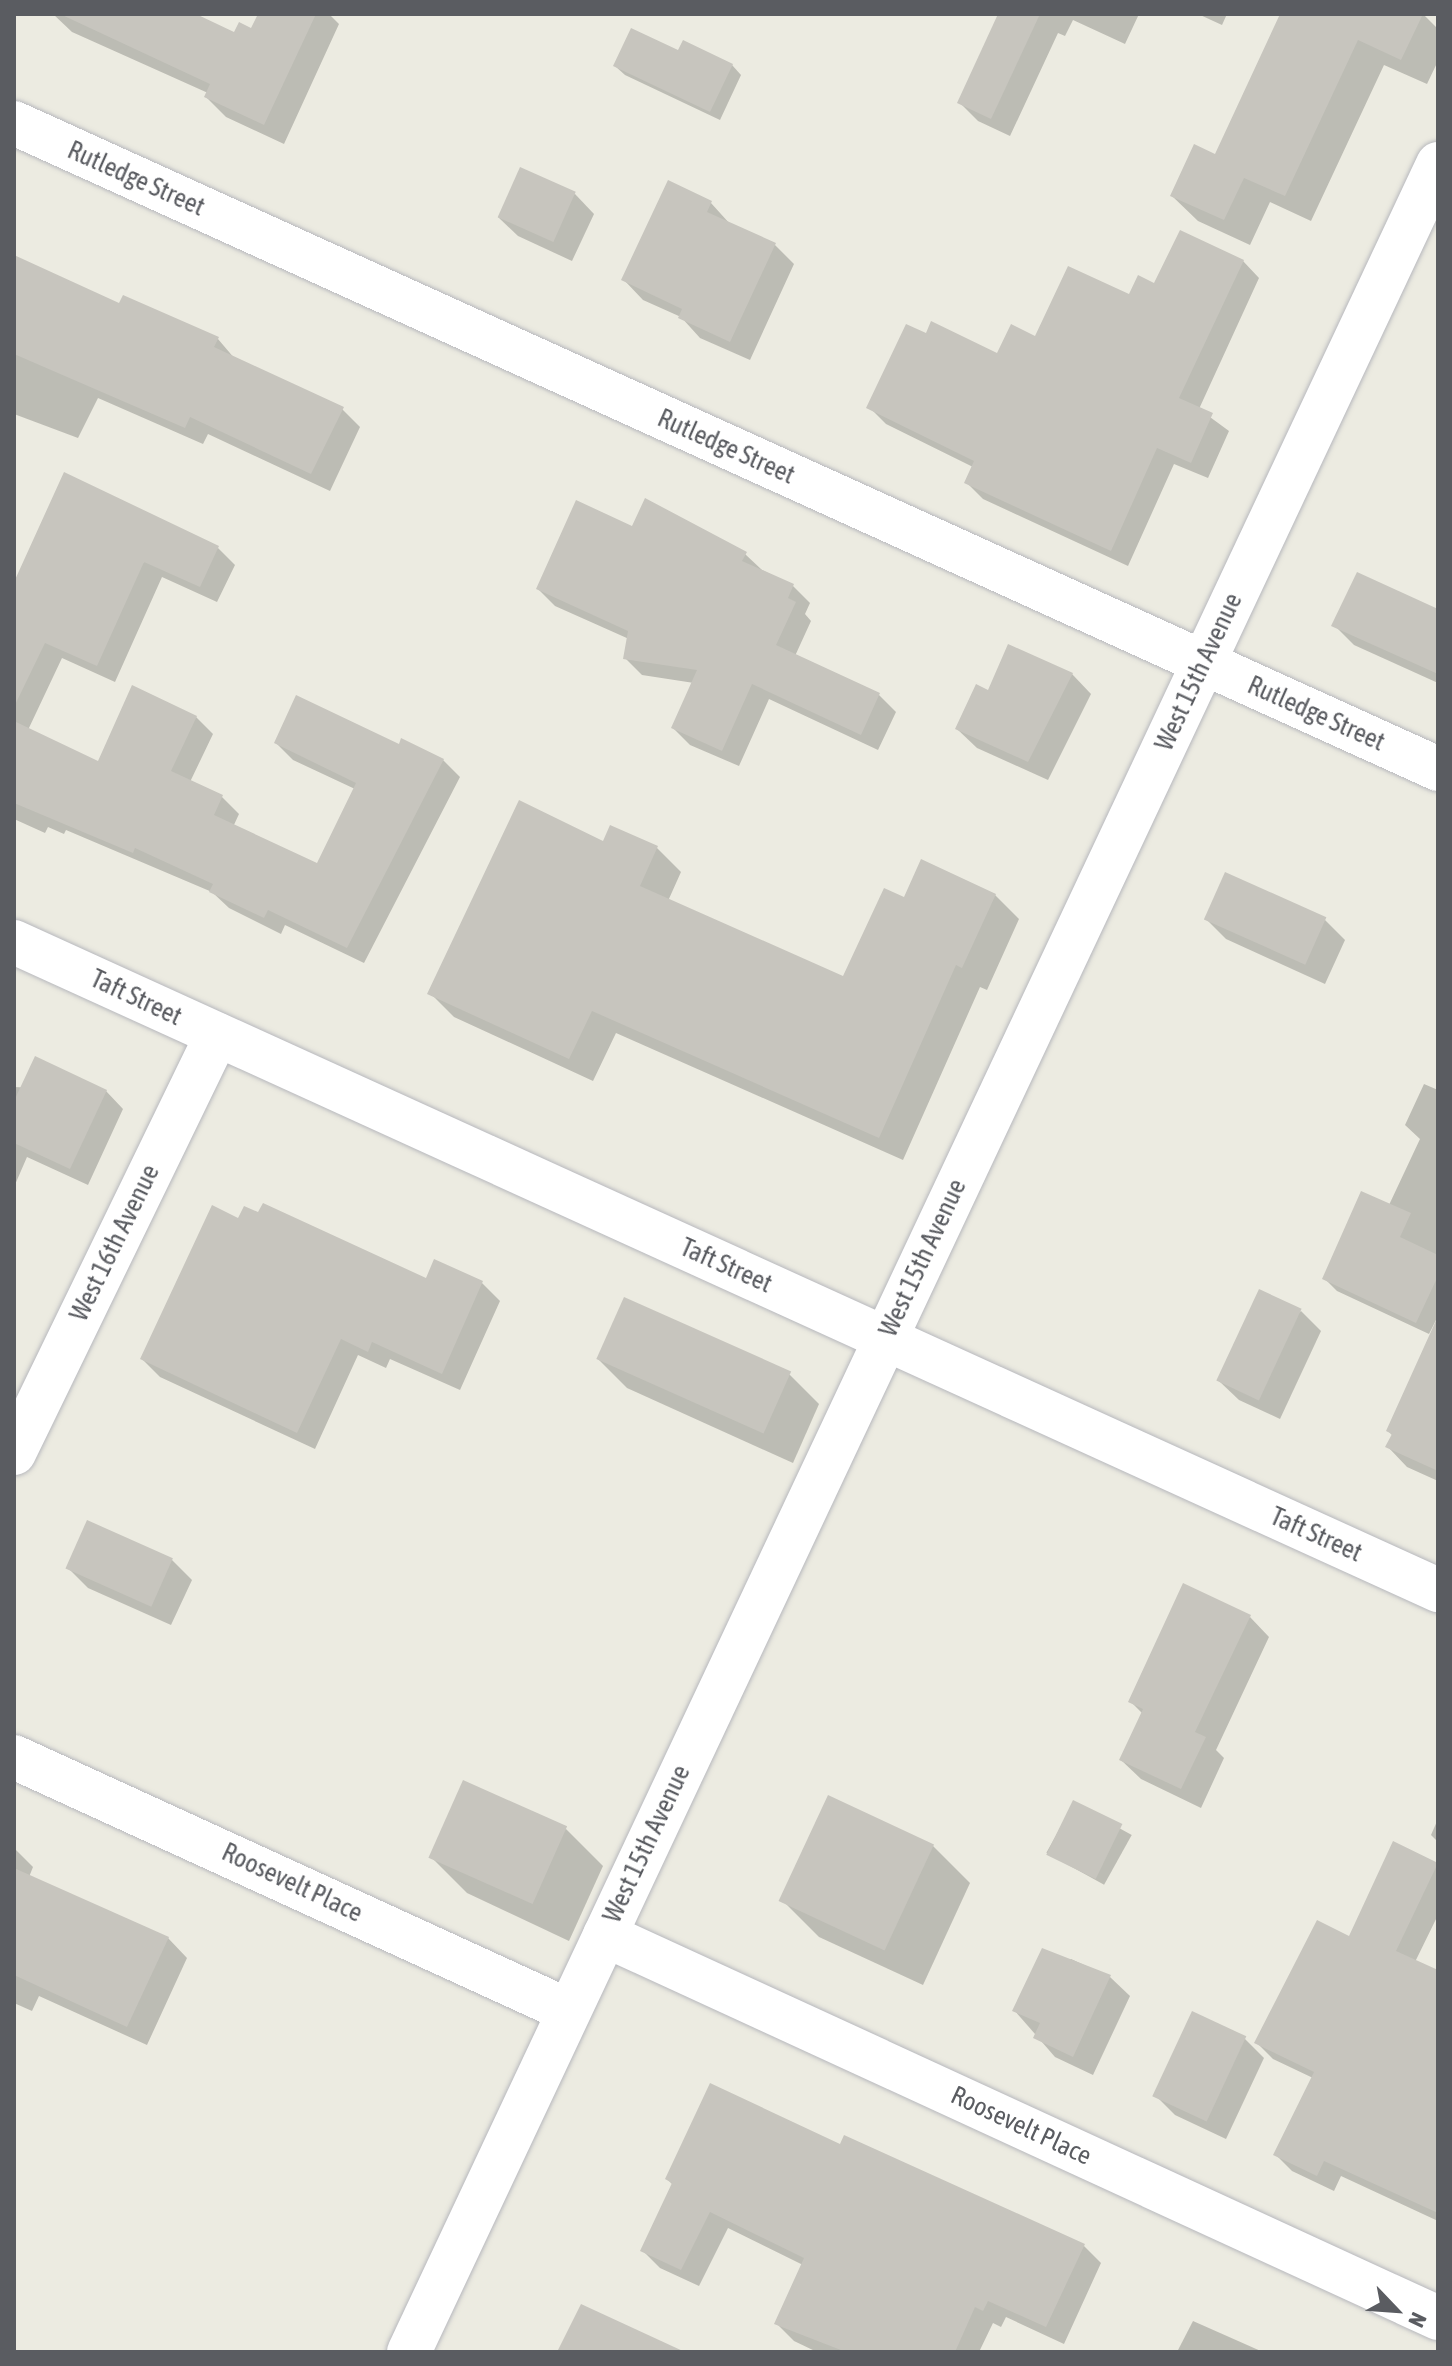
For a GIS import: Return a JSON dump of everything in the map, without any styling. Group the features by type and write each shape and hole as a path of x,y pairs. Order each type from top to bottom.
{"street":[{"name":"Rutledge Street","path":"14,123 1438,769"},
{"name":"West 15th Avenue","path":"409,2352 1438,164"},
{"name":"Taft Street","path":"14,942 1438,1590"},
{"name":"West 16th Avenue","path":"14,1453 217,1035"},
{"name":"Roosevelt Place","path":"14,1757 569,2011"},
{"name":"Roosevelt Place","path":"605,1935 1438,2318"}],"building":[{"path":"60,14 196,14 234,32 239,22 251,28 258,14 316,14 264,125 204,97 210,84"},
{"path":"998,14 1040,14 991,119 957,103"},
{"path":"1280,14 1423,14 1401,60 1358,40 1285,196 1244,178 1224,220 1170,196 1194,144 1215,154"},
{"path":"631,28 678,50 683,40 733,64 710,112 613,66"},
{"path":"520,167 576,192 553,242 498,217"},
{"path":"668,180 712,201 707,212 776,243 730,342 678,318 682,309 621,280"},
{"path":"1180,230 1244,260 1179,398 1213,413 1191,463 1157,448 1111,551 964,483 974,461 866,408 906,324 926,333 931,321 997,353 1011,324 1035,336 1068,266 1129,294 1138,275 1154,283"},
{"path":"14,255 119,303 123,295 219,337 214,347 344,407 311,474 190,417 185,428 14,354"},
{"path":"64,472 219,546 200,587 144,562 97,666 45,643 14,707 14,582"},
{"path":"645,498 747,552 742,561 794,584 788,598 796,602 776,645 880,693 861,735 752,684 722,751 671,728 697,670 623,659 628,631 536,589 576,500 632,526"},
{"path":"1357,572 1438,609 1438,674 1331,626"},
{"path":"1008,644 1073,673 1028,762 955,729 976,684 988,690"},
{"path":"132,685 197,716 171,771 223,795 214,815 317,863 356,783 274,743 296,695 399,744 401,738 444,759 347,948 268,910 264,918 209,892 213,884 135,848 133,853 14,803 14,721 98,761"},
{"path":"519,800 603,841 610,825 658,846 640,886 843,976 884,888 904,897 921,859 996,894 962,968 956,965 879,1138 592,1011 569,1059 427,994"},
{"path":"1225,872 1326,917 1305,965 1204,920"},
{"path":"35,1056 107,1090 70,1169 14,1143 14,1101"},
{"path":"1361,1191 1411,1213 1400,1237 1438,1255 1438,1276 1416,1323 1322,1279"},
{"path":"263,1203 426,1278 434,1259 483,1281 442,1374 372,1342 368,1352 341,1339 297,1433 140,1359 212,1205 238,1218 244,1206 258,1212"},
{"path":"1259,1289 1302,1309 1259,1400 1216,1381"},
{"path":"624,1297 791,1371 764,1434 596,1359"},
{"path":"1438,1316 1438,1471 1385,1447 1392,1434 1386,1431"},
{"path":"87,1520 173,1558 151,1607 65,1568"},
{"path":"1183,1583 1251,1615 1195,1732 1206,1737 1181,1789 1119,1760 1143,1709 1128,1702"},
{"path":"463,1780 567,1826 533,1904 428,1858"},
{"path":"828,1795 934,1844 885,1950 779,1901"},
{"path":"1073,1800 1122,1824 1096,1879 1046,1855"},
{"path":"1393,1841 1438,1863 1396,1951 1438,1970 1438,2213 1324,2161 1317,2176 1273,2155 1314,2072 1254,2043 1317,1920 1349,1936"},
{"path":"14,1868 169,1937 127,2027 14,1975"},
{"path":"1042,1948 1111,1975 1073,2057 1033,2038 1040,2023 1012,2011"},
{"path":"1192,2011 1246,2036 1207,2122 1152,2096"},
{"path":"710,2083 840,2144 844,2135 1085,2244 1046,2327 988,2301 983,2311 975,2307 955,2352 846,2352 774,2324 804,2258 710,2212 681,2270 640,2251 672,2183 665,2179"},
{"path":"581,2304 685,2352 557,2352"}]}
